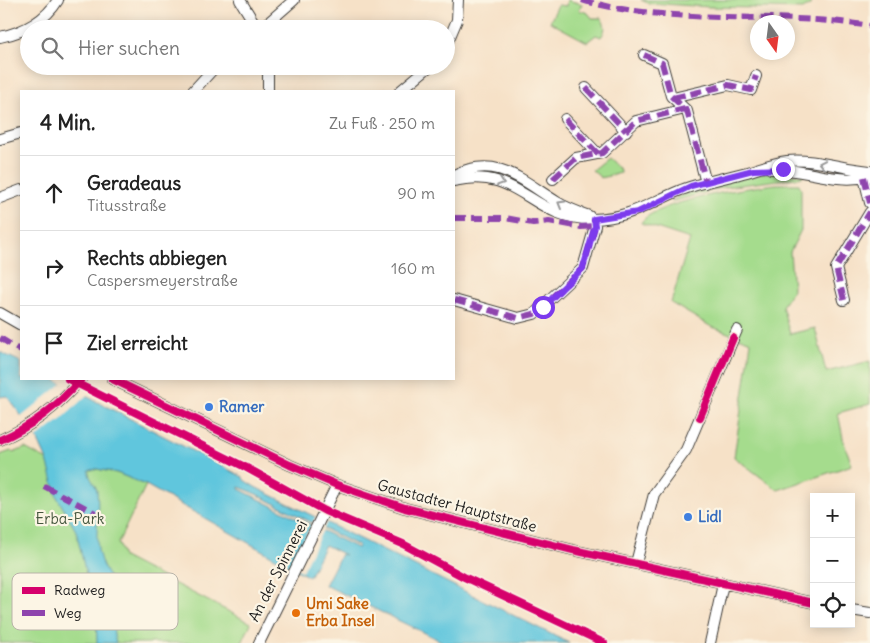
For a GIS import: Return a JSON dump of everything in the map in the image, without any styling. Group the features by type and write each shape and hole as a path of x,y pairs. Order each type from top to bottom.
{"street":[{"path":"39,20 51,10 58,0"},
{"path":"240,0 254,20"},
{"path":"271,20 294,0"},
{"path":"455,24 458,0"},
{"path":"0,37 20,31"},
{"path":"644,55 662,63 673,98 685,108 706,183"},
{"path":"194,90 208,75"},
{"path":"268,75 268,90"},
{"path":"401,90 419,75"},
{"path":"673,98 728,85 752,90 756,76"},
{"path":"586,88 626,131"},
{"path":"553,179 576,158 602,153 636,121 685,108"},
{"path":"565,119 598,154"},
{"path":"0,139 20,133"},
{"path":"455,181 484,178 498,180 556,214 580,219 594,219 638,212 679,191 773,164 797,161 868,174 870,203"},
{"path":"455,175 480,167 499,169 517,176 563,205 594,219"},
{"path":"0,198 20,190"},
{"path":"844,300 836,268 870,212"},
{"path":"455,300 518,318 534,314 583,268 595,226 594,219"},
{"path":"0,313 20,324"},
{"path":"636,563 654,494 686,450 737,330"},
{"path":"0,440 12,435 46,414 80,380"},
{"name":"Gaustadter Hauptstraße","path":"114,380 337,485 443,518 723,584 810,602"},
{"name":"An der Spinnerei","path":"259,643 337,485"},
{"path":"710,643 723,584"},
{"path":"855,611 870,613"}],"green space":[{"path":"567,0 582,4 579,10 588,13 592,18 601,18 605,28 601,37 596,35 587,42 550,22 558,5 566,6"},
{"path":"641,0 811,0 810,5 803,9 710,7 648,3"},
{"path":"607,158 620,170 620,173 601,178 592,170"},
{"path":"770,172 803,175 802,177 725,187 671,202 703,187"},
{"path":"776,184 799,184 801,189 801,230 790,252 793,290 782,306 790,334 815,328 826,372 870,361 870,404 838,413 844,443 852,465 778,490 734,457 751,342 710,326 671,303 690,239 641,223 649,215 682,202 725,192"},
{"name":"Erba-Park","path":"25,448 47,460 89,470 97,469 117,473 146,485 118,543 123,557 154,573 12,573 12,630 178,630 178,585 251,623 242,643 0,643 0,455 11,451 13,453"}],"water":[{"path":"0,352 20,362 20,380 55,380 243,477 244,480 255,487 569,643 445,643 325,585 341,554 345,555 325,545 309,577 146,485 117,473 97,469 89,470 89,473 97,491 97,544 102,565 107,573 86,573 76,531 57,497 47,460 36,436 7,396 0,397","holes":["239,487 358,546 357,548 239,489"]},
{"path":"96,630 114,630 116,643 97,643"}],"pier":[{"path":"64,382 88,394 62,419 35,439 20,418"},
{"path":"316,516 327,522 302,571 291,566"}],"marked path":[{"path":"582,0 617,8 653,13 834,21 870,26"},
{"path":"644,55 662,63 671,96 687,111 706,183"},
{"path":"673,98 728,85 751,90 756,76"},
{"path":"586,88 626,131"},
{"path":"553,179 576,158 602,153 636,121 685,109"},
{"path":"565,119 598,154"},
{"path":"864,177 870,203"},
{"path":"844,300 836,268 870,212"},
{"path":"455,218 505,218 533,223 549,221 581,227 595,226"},
{"path":"455,300 518,318 534,314 583,268 595,226 594,219"},
{"path":"0,338 20,350"},
{"path":"44,486 103,517"}],"cycle path":[{"path":"700,417 733,338"},
{"path":"70,380 245,467 325,511 403,544 464,577 604,643"},
{"path":"0,440 34,422 63,398 80,380"},
{"path":"114,380 290,465 337,485 405,508 573,550 810,602"}],"place":[{"name":"Ramer","path":"209,407"},
{"name":"Lidl","path":"688,517"},
{"name":"Umi Sake Erba Insel","path":"296,613"}],"route":[{"path":"543,307 583,268 595,226 594,219 611,218 638,212 691,186 753,170 783,169"}]}
